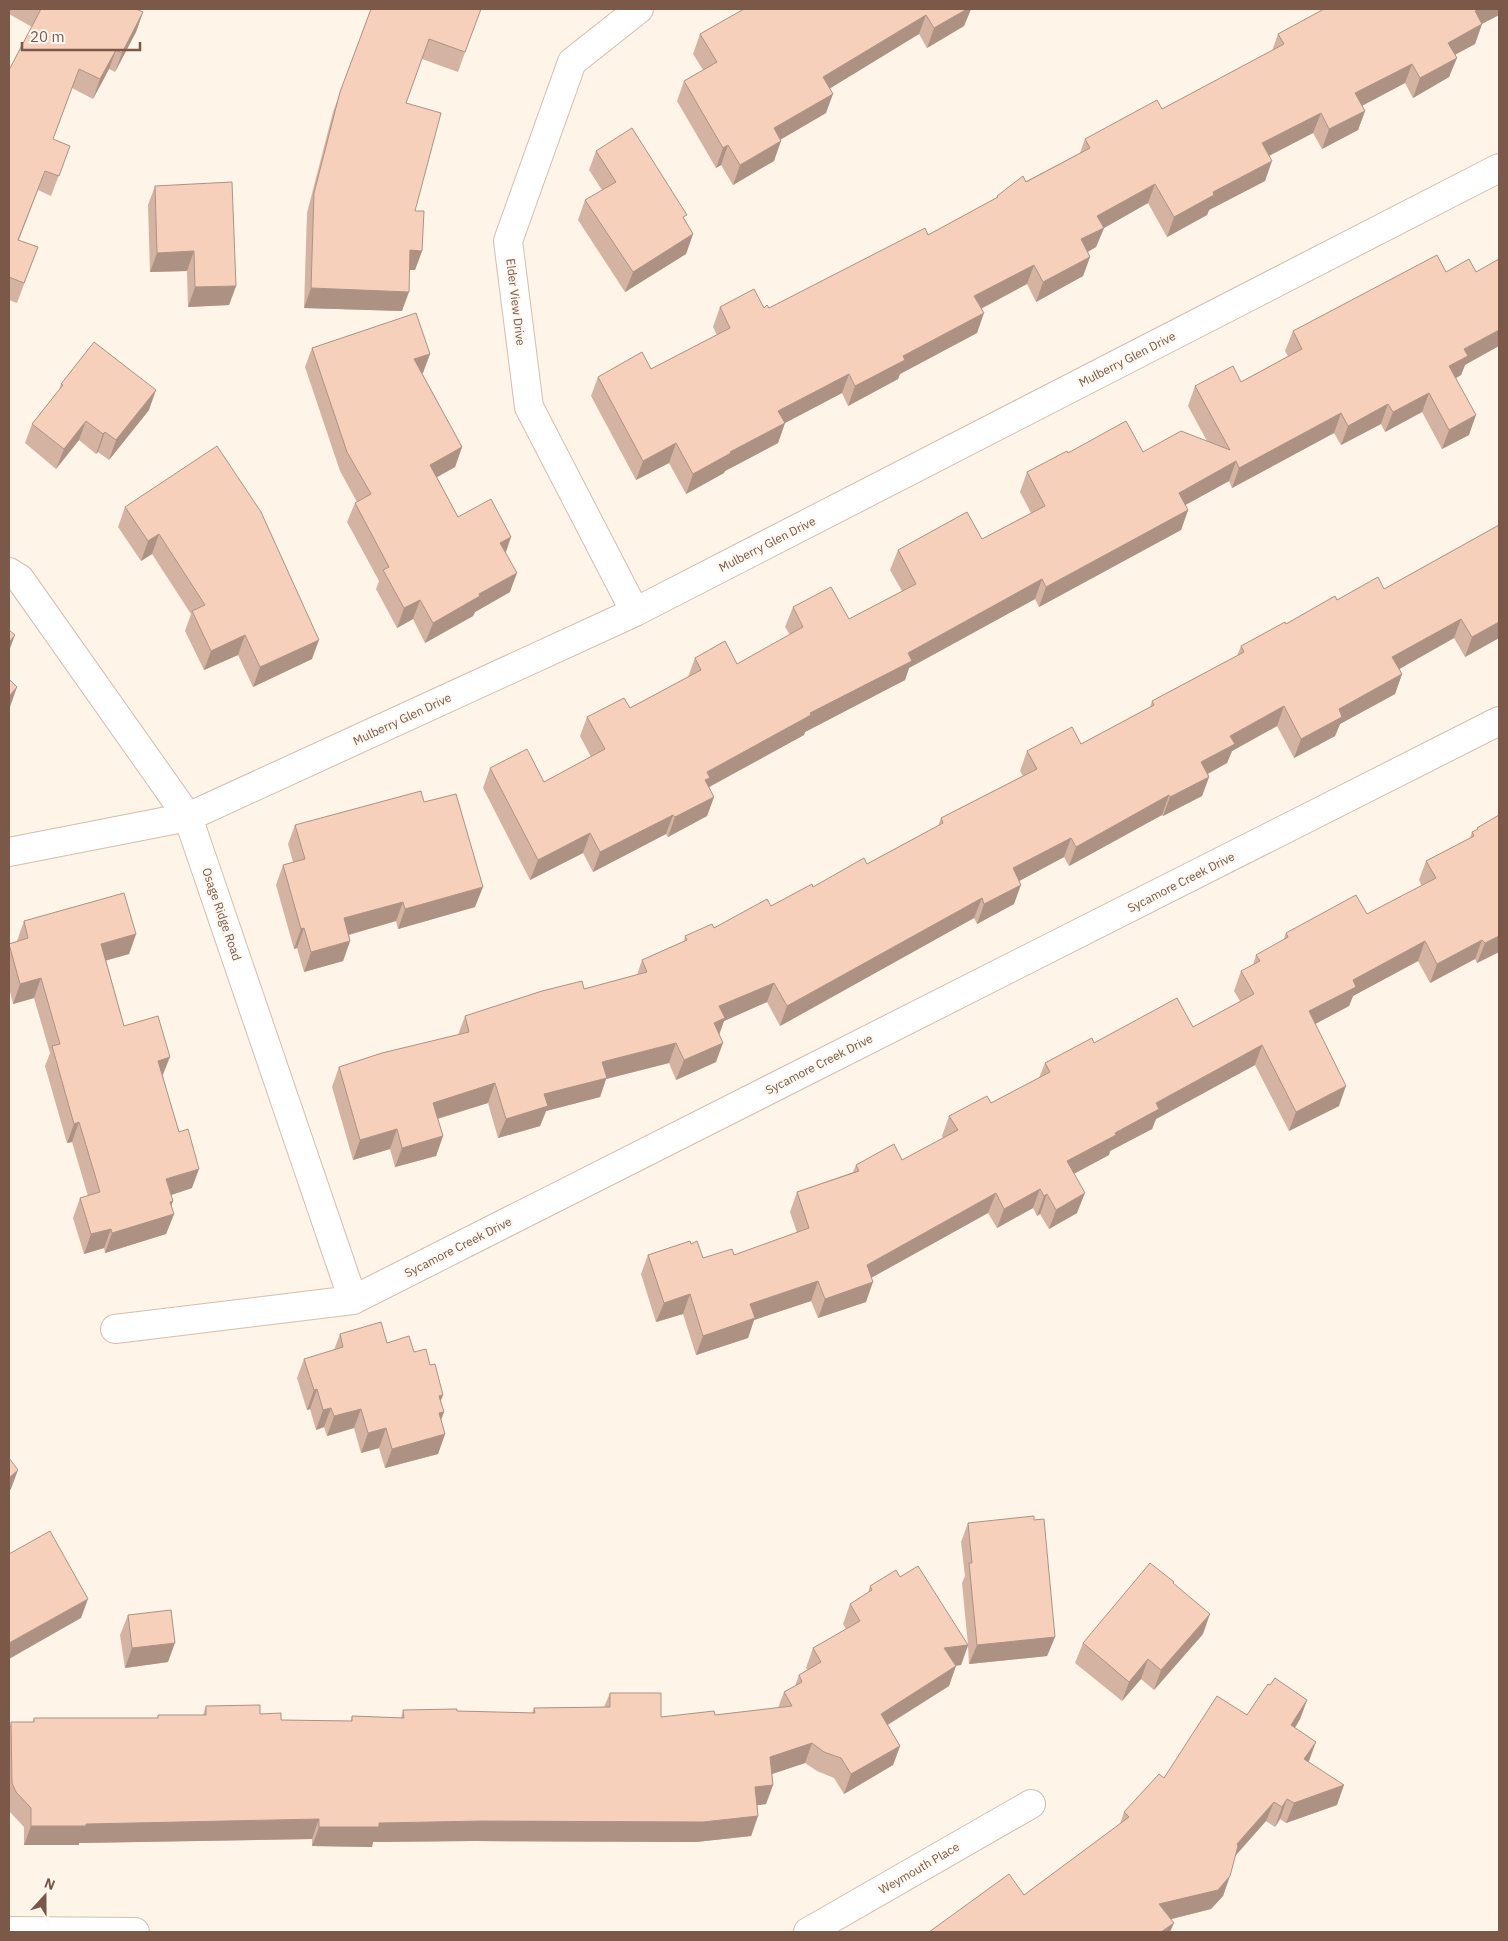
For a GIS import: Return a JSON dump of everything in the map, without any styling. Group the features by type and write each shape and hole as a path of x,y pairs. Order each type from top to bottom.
{"street":[{"name":"Elder View Drive","path":"635,612 529,407 508,241 572,62 639,9"},
{"name":"Mulberry Glen Drive","path":"9,852 188,817 635,612 1499,168"},
{"name":"Osage Ridge Road","path":"9,572 20,579 188,817 354,1300"},
{"name":"Sycamore Creek Drive","path":"115,1329 354,1300 1499,721"},
{"name":"Weymouth Place","path":"808,1932 1031,1804"},
{"path":"9,1930 135,1932"}],"building":[{"path":"41,9 136,9 143,12 122,53 116,50 100,79 79,69 53,139 70,146 59,176 45,171 18,240 38,247 24,283 9,277 9,70"},
{"path":"371,9 481,9 465,52 429,39 406,103 441,113 415,211 424,211 422,251 410,250 409,292 311,288 314,193 340,92"},
{"path":"744,9 967,9 934,28 926,15 823,77 833,94 774,128 781,141 740,165 728,145 723,148 684,81 717,62 700,34"},
{"path":"1324,9 1480,9 1475,11 1482,24 1448,43 1457,58 1420,78 1412,64 1355,93 1365,111 1329,129 1321,113 1262,143 1272,161 1213,192 1214,195 1174,217 1155,184 1097,216 1104,228 1081,239 1090,257 1043,282 1034,265 974,296 984,313 903,356 905,360 855,386 849,374 778,411 785,423 693,474 676,443 643,461 598,377 642,352 651,369 730,328 720,307 754,289 764,308 767,305 769,308 925,228 928,235 998,197 1023,176 1026,182 1090,148 1085,139 1157,100 1162,109 1284,44 1278,34"},
{"path":"632,128 687,215 683,217 693,234 633,272 585,200 616,182 596,151"},
{"path":"232,182 236,286 195,287 194,251 157,253 155,186"},
{"path":"1437,255 1446,272 1469,259 1476,272 1499,259 1499,330 1464,349 1468,356 1449,366 1476,415 1449,430 1429,393 1393,412 1388,404 1348,426 1341,413 1239,468 1236,461 1179,493 1188,510 1046,587 1042,579 908,653 912,661 810,713 811,715 707,772 710,778 705,780 714,797 675,817 673,815 600,852 590,833 538,860 490,768 527,749 544,782 605,749 587,717 624,698 630,708 701,670 695,658 725,641 737,664 803,627 793,607 831,587 849,619 916,584 898,550 967,512 982,539 1045,506 1027,472 1067,451 1068,453 1126,421 1143,452 1181,431 1230,450 1195,386 1233,366 1241,382 1302,349 1293,331"},
{"path":"416,313 430,354 414,359 462,447 430,465 458,517 491,499 511,537 500,543 517,573 433,623 420,600 404,608 383,570 389,567 355,503 371,494 347,452 312,348"},
{"path":"94,342 156,390 116,440 105,432 103,434 86,421 64,449 32,424"},
{"path":"217,446 261,512 319,640 260,667 245,635 211,651 192,611 205,605 159,534 148,541 125,507"},
{"path":"1499,525 1499,622 1472,637 1461,619 1392,657 1402,674 1339,709 1342,717 1301,739 1284,706 1230,736 1235,744 1201,762 1209,777 1170,797 1169,795 1076,847 1071,838 1013,868 1021,885 984,904 982,898 787,1006 774,983 719,1006 725,1018 714,1023 723,1043 684,1060 676,1043 602,1062 607,1078 544,1094 548,1106 506,1119 495,1083 433,1103 443,1136 402,1148 397,1129 360,1140 339,1067 382,1053 469,1032 465,1016 542,991 582,981 584,989 647,972 642,960 687,940 685,936 712,924 714,928 767,899 771,906 812,884 813,887 864,858 867,864 943,823 941,818 1037,769 1027,751 1072,727 1081,744 1154,705 1152,701 1244,652 1241,646 1285,622 1286,624 1335,596 1337,600 1378,577 1384,589"},
{"path":"9,630 15,635 9,642"},
{"path":"9,679 17,687 9,696"},
{"path":"421,791 424,802 456,794 483,887 405,909 403,902 344,918 350,941 311,952 304,928 301,929 283,865 305,859 295,825"},
{"path":"1499,815 1499,936 1485,943 1482,940 1437,964 1425,941 1353,980 1356,987 1309,1011 1346,1086 1296,1112 1262,1045 1156,1103 1159,1109 1067,1161 1085,1193 1056,1210 1047,1194 1044,1196 1040,1189 1004,1209 996,1193 867,1265 873,1282 825,1299 818,1281 750,1304 755,1318 703,1336 690,1294 664,1303 648,1255 690,1241 691,1244 697,1241 703,1258 732,1249 734,1255 809,1228 797,1192 859,1171 856,1165 894,1144 902,1160 958,1130 949,1116 987,1096 991,1103 1050,1072 1045,1063 1092,1038 1094,1043 1177,998 1193,1027 1254,994 1241,971 1260,961 1256,955 1288,937 1286,933 1356,895 1367,914 1436,878 1426,861 1474,836 1472,832"},
{"path":"124,893 136,934 101,944 124,1026 158,1016 170,1057 158,1061 179,1132 188,1129 199,1169 166,1179 173,1201 170,1202 174,1214 112,1233 111,1229 91,1234 80,1198 100,1192 79,1122 74,1124 52,1046 60,1044 41,978 20,984 9,944 28,938 24,921"},
{"path":"381,1322 387,1343 409,1336 414,1352 426,1349 430,1365 435,1364 443,1395 439,1396 444,1412 439,1413 445,1434 392,1449 386,1428 368,1433 361,1409 334,1416 331,1408 323,1410 317,1389 314,1390 304,1359 343,1347 340,1334"},
{"path":"9,1458 18,1470 9,1478"},
{"path":"1034,1516 1034,1520 1044,1519 1055,1637 977,1645 969,1563 972,1563 968,1523"},
{"path":"50,1531 88,1599 9,1643 9,1554"},
{"path":"1150,1563 1210,1614 1161,1670 1148,1659 1129,1682 1083,1643"},
{"path":"918,1566 968,1645 944,1648 956,1666 881,1714 900,1746 851,1774 841,1758 824,1752 812,1743 770,1757 773,1785 755,1787 758,1816 703,1822 481,1821 379,1823 379,1827 319,1827 319,1819 31,1826 31,1808 16,1792 12,1783 11,1722 34,1722 34,1718 158,1718 158,1715 206,1715 206,1706 260,1705 260,1714 281,1713 281,1720 352,1721 352,1716 404,1718 403,1710 457,1709 457,1711 535,1713 534,1708 610,1707 610,1693 661,1693 661,1717 714,1711 715,1715 792,1706 784,1692 802,1682 799,1675 821,1662 813,1648 860,1621 850,1604 872,1590 870,1586 896,1570 900,1577"},
{"path":"171,1610 175,1643 132,1648 128,1615"},
{"path":"1275,1678 1307,1700 1291,1725 1316,1742 1304,1759 1344,1785 1294,1803 1287,1799 1282,1807 1274,1802 1237,1844 1230,1876 1218,1890 1159,1904 1174,1923 1161,1932 929,1932 1009,1874 1024,1895 1129,1817 1124,1812 1159,1774 1164,1778 1217,1696 1247,1715 1268,1684 1270,1685"}]}
